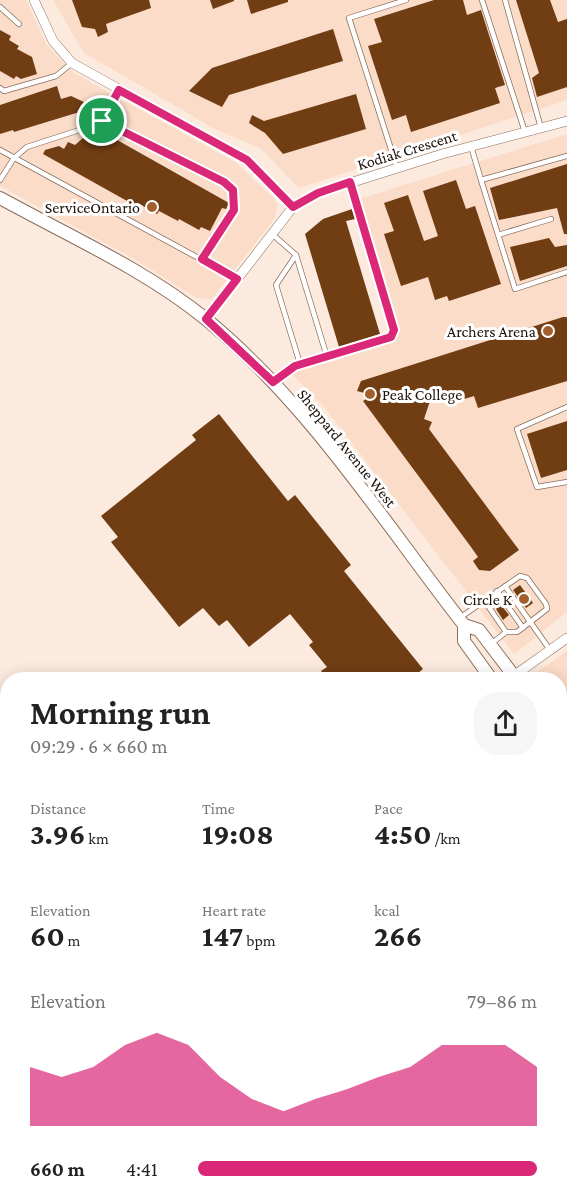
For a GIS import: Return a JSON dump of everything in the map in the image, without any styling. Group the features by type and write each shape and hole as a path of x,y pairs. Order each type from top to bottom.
{"main road":[{"name":"Sheppard Avenue West","path":"0,198 155,285 206,319 273,382 313,428 461,622 464,641 486,672"},
{"name":"Sheppard Avenue West","path":"461,622 479,630 509,672"}],"street":[{"path":"34,0 53,41 72,63 247,160 293,207"},
{"name":"Kodiak Crescent","path":"206,319 293,207 318,193 471,146 567,121"},
{"path":"521,672 567,638"}],"lane":[{"path":"397,168 349,18 406,0"},
{"path":"482,0 525,132"},
{"path":"506,0 542,128"},
{"path":"0,7 19,24"},
{"path":"0,88 4,91 56,76 72,63"},
{"path":"0,180 14,158 27,147 102,121 119,90"},
{"path":"102,121 224,182 233,190 234,210 202,259"},
{"path":"471,146 515,289 567,272"},
{"path":"0,150 237,279"},
{"path":"481,180 562,155 567,156"},
{"path":"273,382 300,364 389,338 394,330 350,182"},
{"path":"498,236 551,219"},
{"path":"272,234 296,255 327,357"},
{"path":"296,255 276,285 300,364"},
{"path":"567,407 516,429 537,487 567,482"},
{"path":"461,622 497,591 520,576 527,578 546,604 546,612 523,628 513,633 506,632 490,645"},
{"path":"505,586 550,650"},
{"path":"497,591 523,628"},
{"path":"484,600 506,632"}],"shaded area":[{"path":"0,0 26,0 47,46 74,73 235,162 274,199 277,207 275,218 212,299 196,298 138,261 0,186"},
{"path":"53,0 567,0 567,100 299,188 261,149 215,129 84,53"},
{"path":"567,134 567,612 514,654 325,408 291,373 394,341 356,200"},
{"path":"567,651 567,672 537,672"}],"building":[{"path":"72,0 149,0 151,8 106,24 108,32 98,37 95,29 82,27"},
{"path":"210,0 234,0 234,1 213,9"},
{"path":"247,0 288,0 288,2 251,14"},
{"path":"434,0 463,0 467,15 481,10 505,85 495,88 500,103 411,132 406,115 392,120 368,46 382,42 374,19"},
{"path":"516,0 550,0 558,22 567,19 567,87 537,97 532,78 539,73"},
{"path":"333,29 343,61 229,95 222,107 189,91 212,68"},
{"path":"0,30 11,36 9,40 19,46 17,49 32,57 37,74 21,79 16,76 14,79 0,71"},
{"path":"57,86 61,99 71,96 84,102 86,110 14,132 13,130 0,134 0,105"},
{"path":"356,94 366,129 283,154 265,133 249,123 252,115 264,121"},
{"path":"97,135 107,140 110,136 229,203 226,209 222,208 210,231 201,227 199,230 159,211 157,214 138,203 136,206 43,154 45,150 59,146 64,149 68,142 75,145 83,138 93,143"},
{"path":"567,164 567,234 564,234 557,208 499,220 490,188"},
{"path":"456,180 466,209 475,206 501,284 449,301 447,296 435,300 428,277 401,286 384,234 394,231 384,203 408,195 424,241 438,236 423,191"},
{"path":"352,209 355,219 346,221 380,334 339,347 305,234 323,219"},
{"path":"549,238 555,247 567,245 567,266 520,281 510,247"},
{"path":"567,317 567,381 478,408 474,396 461,400 441,393 439,400 431,398 424,419 432,422 429,429 519,550 490,571 479,570 473,561 478,557 363,401 372,395 357,391 361,381"},
{"path":"219,414 288,501 295,495 351,565 344,571 423,669 419,672 322,672 327,667 309,645 313,642 290,614 249,647 227,620 219,626 203,608 179,627 111,542 118,537 101,516 196,440 192,435"},
{"path":"567,421 567,470 541,478 527,434"},
{"name":"Circle K","path":"520,585 533,603 526,608 513,590"},
{"path":"501,605 509,615 503,620 496,609"}],"place":[{"name":"ServiceOntario","path":"152,207"},
{"name":"Archers Arena","path":"548,331"},
{"name":"Peak College","path":"370,394"},
{"name":"Circle K","path":"524,599"}],"route":[{"path":"119,90 247,160 293,207 318,193 350,182 394,330 391,337 295,366 273,382 206,319 237,279 202,259 234,210 233,190 224,182 102,121 119,90"}]}
